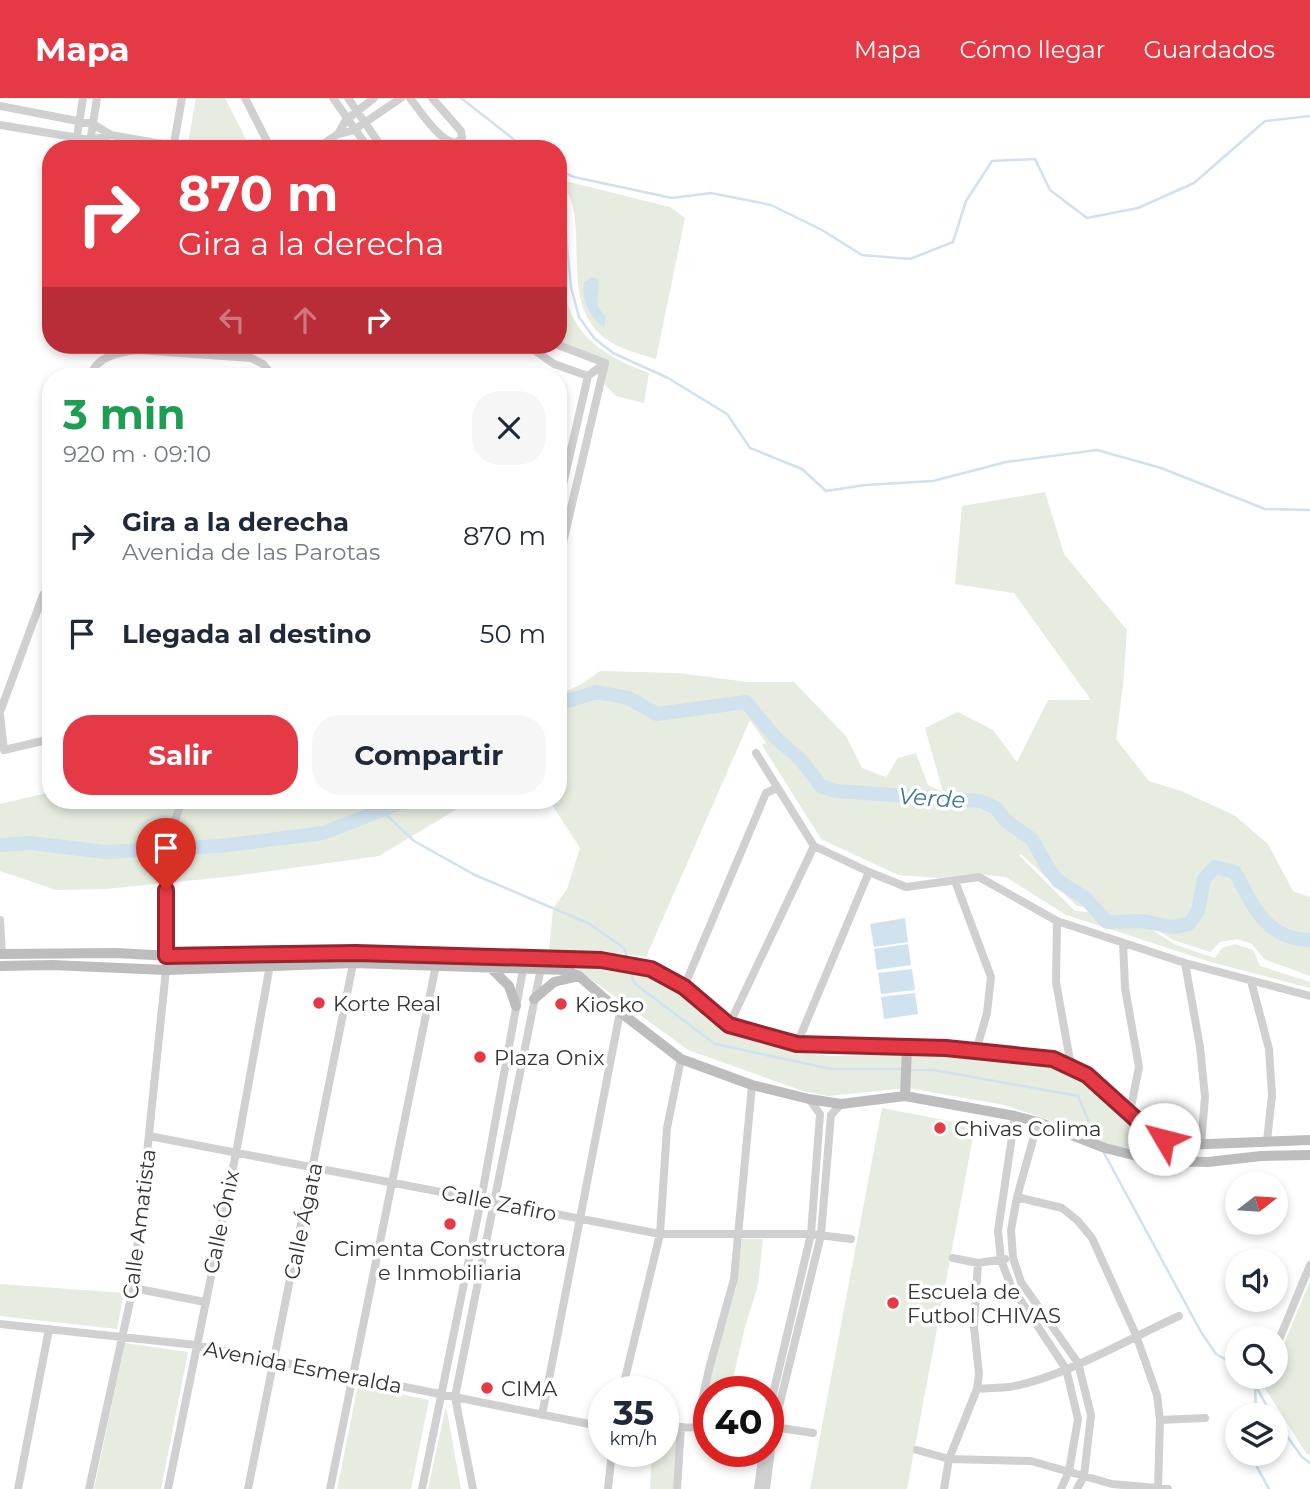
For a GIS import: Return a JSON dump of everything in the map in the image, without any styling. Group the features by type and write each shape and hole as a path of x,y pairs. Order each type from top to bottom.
{"street":[{"path":"76,140 83,98"},
{"path":"91,140 97,98"},
{"path":"174,140 182,98"},
{"path":"245,98 266,140"},
{"path":"332,98 362,140"},
{"path":"348,98 376,140"},
{"path":"338,134 346,120 374,98"},
{"path":"329,140 338,134 354,130 401,98"},
{"path":"410,98 430,124 448,140"},
{"path":"432,98 461,131 459,140"},
{"path":"0,106 93,124 111,135 137,140"},
{"path":"29,129 31,112"},
{"path":"0,125 83,140"},
{"path":"99,140 111,135"},
{"path":"567,348 605,363"},
{"path":"95,368 104,359 115,354"},
{"path":"194,354 251,358 267,368"},
{"path":"540,354 565,368"},
{"path":"567,467 588,376 605,363"},
{"path":"567,512 605,363"},
{"path":"567,369 588,376"},
{"path":"581,406 595,408"},
{"path":"42,598 0,713 4,750 42,741"},
{"path":"756,753 814,846 869,872 906,887 979,877 1058,921 1185,963 1310,996"},
{"path":"684,987 766,793 777,788"},
{"name":"Calle Amatista","path":"89,1489 133,1288 166,970 166,869 169,838 179,809"},
{"path":"729,1025 814,846"},
{"path":"797,1044 869,872"},
{"path":"955,881 991,977 987,1013 976,1051"},
{"path":"0,920 1,954 75,953 271,960 354,958 542,963 601,960 651,969 684,987 729,1025 797,1044 976,1051 1041,1057 1072,1066 1102,1086 1149,1131 1182,1145 1310,1140"},
{"path":"1058,921 1056,982 1072,1066"},
{"path":"1123,943 1125,988 1139,1067 1130,1112"},
{"path":"74,965 75,953"},
{"name":"Calle Ágata","path":"248,1489 354,958"},
{"path":"0,966 74,965 166,970 271,960"},
{"name":"Calle Ónix","path":"168,1489 236,1153 271,960"},
{"path":"438,960 491,967 525,962"},
{"path":"330,1489 438,960"},
{"path":"422,1489 481,1200 525,962"},
{"path":"542,963 579,976 620,1013 681,1059 752,1085 841,1104 905,1096 1015,1116 1038,1122 1099,1147 1157,1161 1208,1162 1261,1156 1310,1155"},
{"path":"473,1489 455,1397 542,963"},
{"path":"1185,963 1200,1047 1205,1097 1201,1145"},
{"path":"491,967 509,986 516,1006"},
{"path":"534,999 554,982 579,976"},
{"path":"1251,981 1269,1049 1272,1095 1267,1141"},
{"path":"541,1415 620,1013"},
{"path":"905,1096 907,1047"},
{"path":"626,1376 660,1234 667,1128 681,1059"},
{"path":"707,1376 734,1279 752,1085"},
{"path":"777,1376 811,1234 820,1114 809,1099"},
{"path":"784,1376 821,1235 831,1115 841,1104"},
{"path":"1015,1116 998,1231 1001,1259 1010,1286 1066,1368 1078,1419 1069,1471 1061,1489"},
{"path":"1038,1122 1017,1197 1011,1230 1013,1258 1021,1282 1079,1363 1091,1415 1084,1476 1077,1489"},
{"name":"Calle Zafiro","path":"149,1136 660,1234 811,1234 851,1239"},
{"path":"1157,1161 1164,1139"},
{"path":"1017,1197 1062,1208 1078,1221 1092,1238 1136,1335 1157,1395 1160,1420 1158,1489"},
{"path":"953,1258 978,1263 1013,1258"},
{"path":"944,1489 949,1459 977,1389 979,1374 974,1327 978,1263"},
{"path":"1285,1326 1310,1266"},
{"path":"133,1288 205,1301"},
{"path":"977,1389 1032,1382 1179,1316"},
{"name":"Avenida Esmeralda","path":"0,1324 196,1346 588,1424"},
{"path":"18,1489 49,1329"},
{"path":"1160,1420 1205,1418"},
{"path":"677,1489 681,1427 693,1427"},
{"path":"784,1428 813,1433"},
{"path":"917,1450 949,1459 1031,1461 1112,1484 1168,1489"},
{"path":"608,1489 610,1467"},
{"path":"758,1489 760,1467"},
{"path":"766,1489 768,1467"}],"shaded area":[{"path":"196,98 225,98 246,140 189,140"},
{"path":"567,181 670,207 685,218 656,359 612,343 592,326 579,293 575,217 567,192"},
{"path":"567,301 573,318 590,340 611,356 649,373 644,403 616,396 603,383 607,362 567,345"},
{"path":"1045,492 1064,554 1127,630 1116,739 1149,781 1181,791 1234,815 1268,844 1293,891 1310,897 1310,976 1264,959 1252,944 1238,939 1220,942 1210,952 1173,940 1136,916 1108,915 1076,905 1019,855 1075,911 1091,912 1105,924 1143,924 1176,945 1215,958 1222,948 1235,944 1253,950 1260,966 1310,982 1310,988 1214,963 1066,915 1006,877 975,874 939,878 898,875 821,839 762,745 766,743 750,720 646,957 600,951 549,951 553,909 567,889 580,848 555,809 567,809 567,691 600,671 678,673 748,682 794,682 846,736 862,768 886,777 898,758 916,753 928,785 943,792 925,728 958,712 993,730 1017,762 1048,700 1091,700 1014,593 955,584 962,506"},
{"path":"42,794 42,809 457,809 379,856 226,877 105,889 56,890 0,871 0,804"},
{"path":"569,963 607,965 642,972 668,984 729,1033 798,1052 830,1056 908,1054 1034,1062 1062,1070 1087,1082 1111,1102 1152,1143 1151,1151 1114,1146 1004,1105 908,1088 828,1096 803,1091 688,1050"},
{"name":"Escuela de Futbol CHIVAS","path":"882,1108 975,1126 907,1489 810,1489"},
{"path":"742,1239 763,1239 758,1285 734,1376 709,1376 711,1367 737,1285"},
{"path":"1310,1281 1310,1455 1288,1425 1288,1403 1274,1403 1265,1389 1288,1389 1288,1334"},
{"path":"0,1284 124,1293 117,1329 0,1316"},
{"path":"125,1343 188,1352 161,1489 94,1489"},
{"path":"358,1385 429,1400 411,1489 337,1489"},
{"path":"446,1406 461,1489 428,1489"},
{"path":"651,1467 675,1467 673,1489 650,1489"}],"water":[{"path":"592,277 598,280 599,308 606,316 604,328 585,302 584,282"},
{"path":"905,918 908,942 874,947 870,924"},
{"path":"908,944 911,965 877,970 874,949"},
{"path":"912,969 915,990 881,994 878,973"},
{"path":"915,993 918,1014 884,1019 881,997"}],"waterway":[{"path":"461,98 515,140"},
{"path":"567,174 672,198 711,193 771,205 822,230 862,255 910,259 953,242 966,201 992,161 1035,159 1050,190 1087,218 1138,208 1194,183 1265,121 1310,116"},
{"path":"567,246 571,287 579,317 594,338 613,353 668,378 727,414 750,448 802,469 826,491 865,485 933,481 1006,462 1097,450 1161,468 1265,509 1310,510"},
{"name":"Verde","path":"567,701 597,692 628,698 657,714 746,702 776,738 801,760 821,786 836,791 981,801 996,808 1006,821 1032,839 1058,881 1085,898 1107,922 1142,921 1173,927 1189,924 1198,911 1204,879 1215,867 1235,872 1255,908 1272,927 1283,934 1310,940"},
{"path":"0,845 31,843 105,852 221,846 323,833 385,809"},
{"path":"381,810 414,841 475,875 588,923 624,948 628,960"},
{"path":"630,969 634,983 715,1044 831,1069 902,1069"},
{"path":"909,1070 934,1070 1078,1096 1097,1141"},
{"path":"1104,1153 1201,1332 1216,1354 1225,1359"},
{"path":"1255,1389 1256,1403"},
{"path":"1257,1389 1265,1403"},
{"path":"1288,1438 1302,1457 1310,1463"},
{"path":"1257,1466 1269,1489"}],"place":[{"name":"Korte Real","path":"319,1003"},
{"name":"Kiosko","path":"561,1004"},
{"name":"Plaza Onix","path":"480,1057"},
{"name":"Chivas Colima","path":"940,1128"},
{"name":"Cimenta Constructora e Inmobiliaria","path":"450,1224"},
{"name":"Escuela de Futbol CHIVAS","path":"893,1303"},
{"name":"CIMA","path":"487,1388"}],"route":[{"path":"166,890 166,956 356,953 601,960 651,969 684,987 729,1025 797,1044 946,1048 1053,1059 1087,1075 1149,1131 1164,1139"}]}
